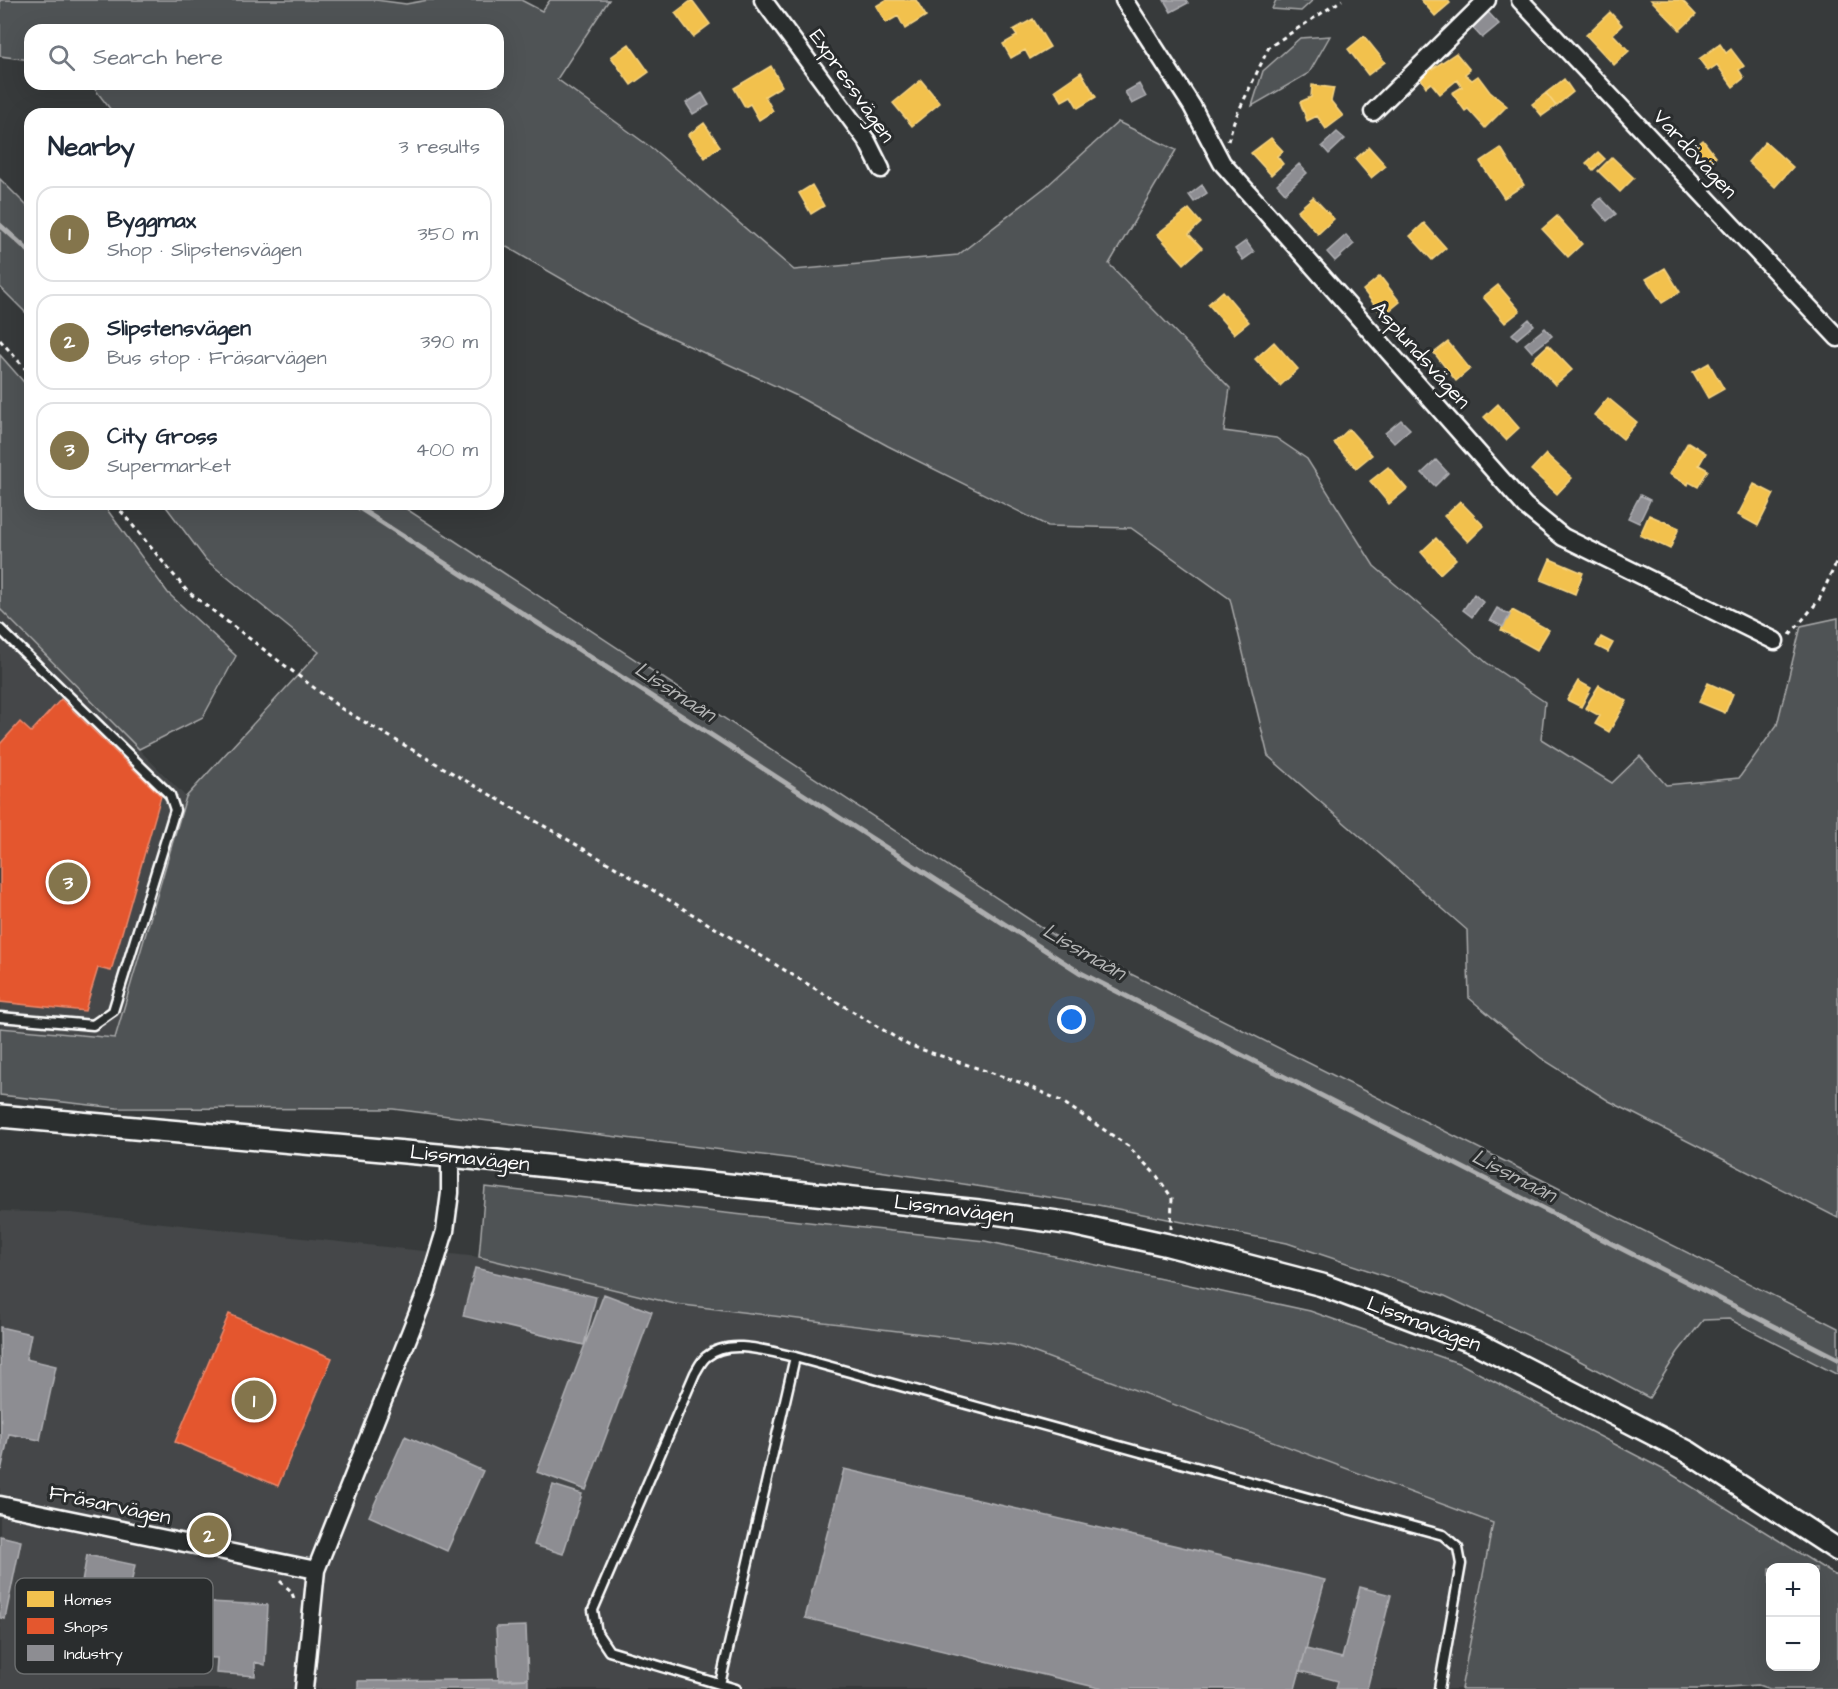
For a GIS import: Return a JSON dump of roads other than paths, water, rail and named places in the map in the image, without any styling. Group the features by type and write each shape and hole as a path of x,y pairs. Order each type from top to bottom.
{"street":[{"name":"Expressvägen","path":"763,0 867,141 881,169"},
{"name":"Asplundsvägen","path":"1124,0 1192,106 1222,164 1510,489 1544,524 1563,537 1775,641"},
{"path":"1373,112 1486,0"},
{"name":"Vardövägen","path":"1520,0 1838,338"},
{"name":"Lissmavägen","path":"0,1116 450,1156 979,1211 1072,1224 1168,1245 1322,1285 1476,1343 1688,1452 1838,1550"},
{"path":"304,1689 316,1570 427,1290 445,1231 450,1193 450,1156"},
{"name":"Fräsarvägen","path":"0,1505 316,1570"}],"lane":[{"path":"0,629 170,795 175,810 113,1011 93,1025 0,1017"},
{"path":"736,1689 609,1651 597,1633 593,1610 695,1373 706,1356 723,1349 748,1347 795,1357 1443,1535 1458,1548 1461,1564 1439,1689"},
{"path":"720,1684 795,1357"}],"waterway":[{"name":"Lissmaån","path":"0,225 24,247"},
{"name":"Lissmaån","path":"362,510 1079,972 1838,1359"}],"place":[{"name":"City Gross","path":"68,882"},
{"name":"Byggmax","path":"254,1400"},
{"name":"Slipstensvägen","path":"209,1535"}]}
